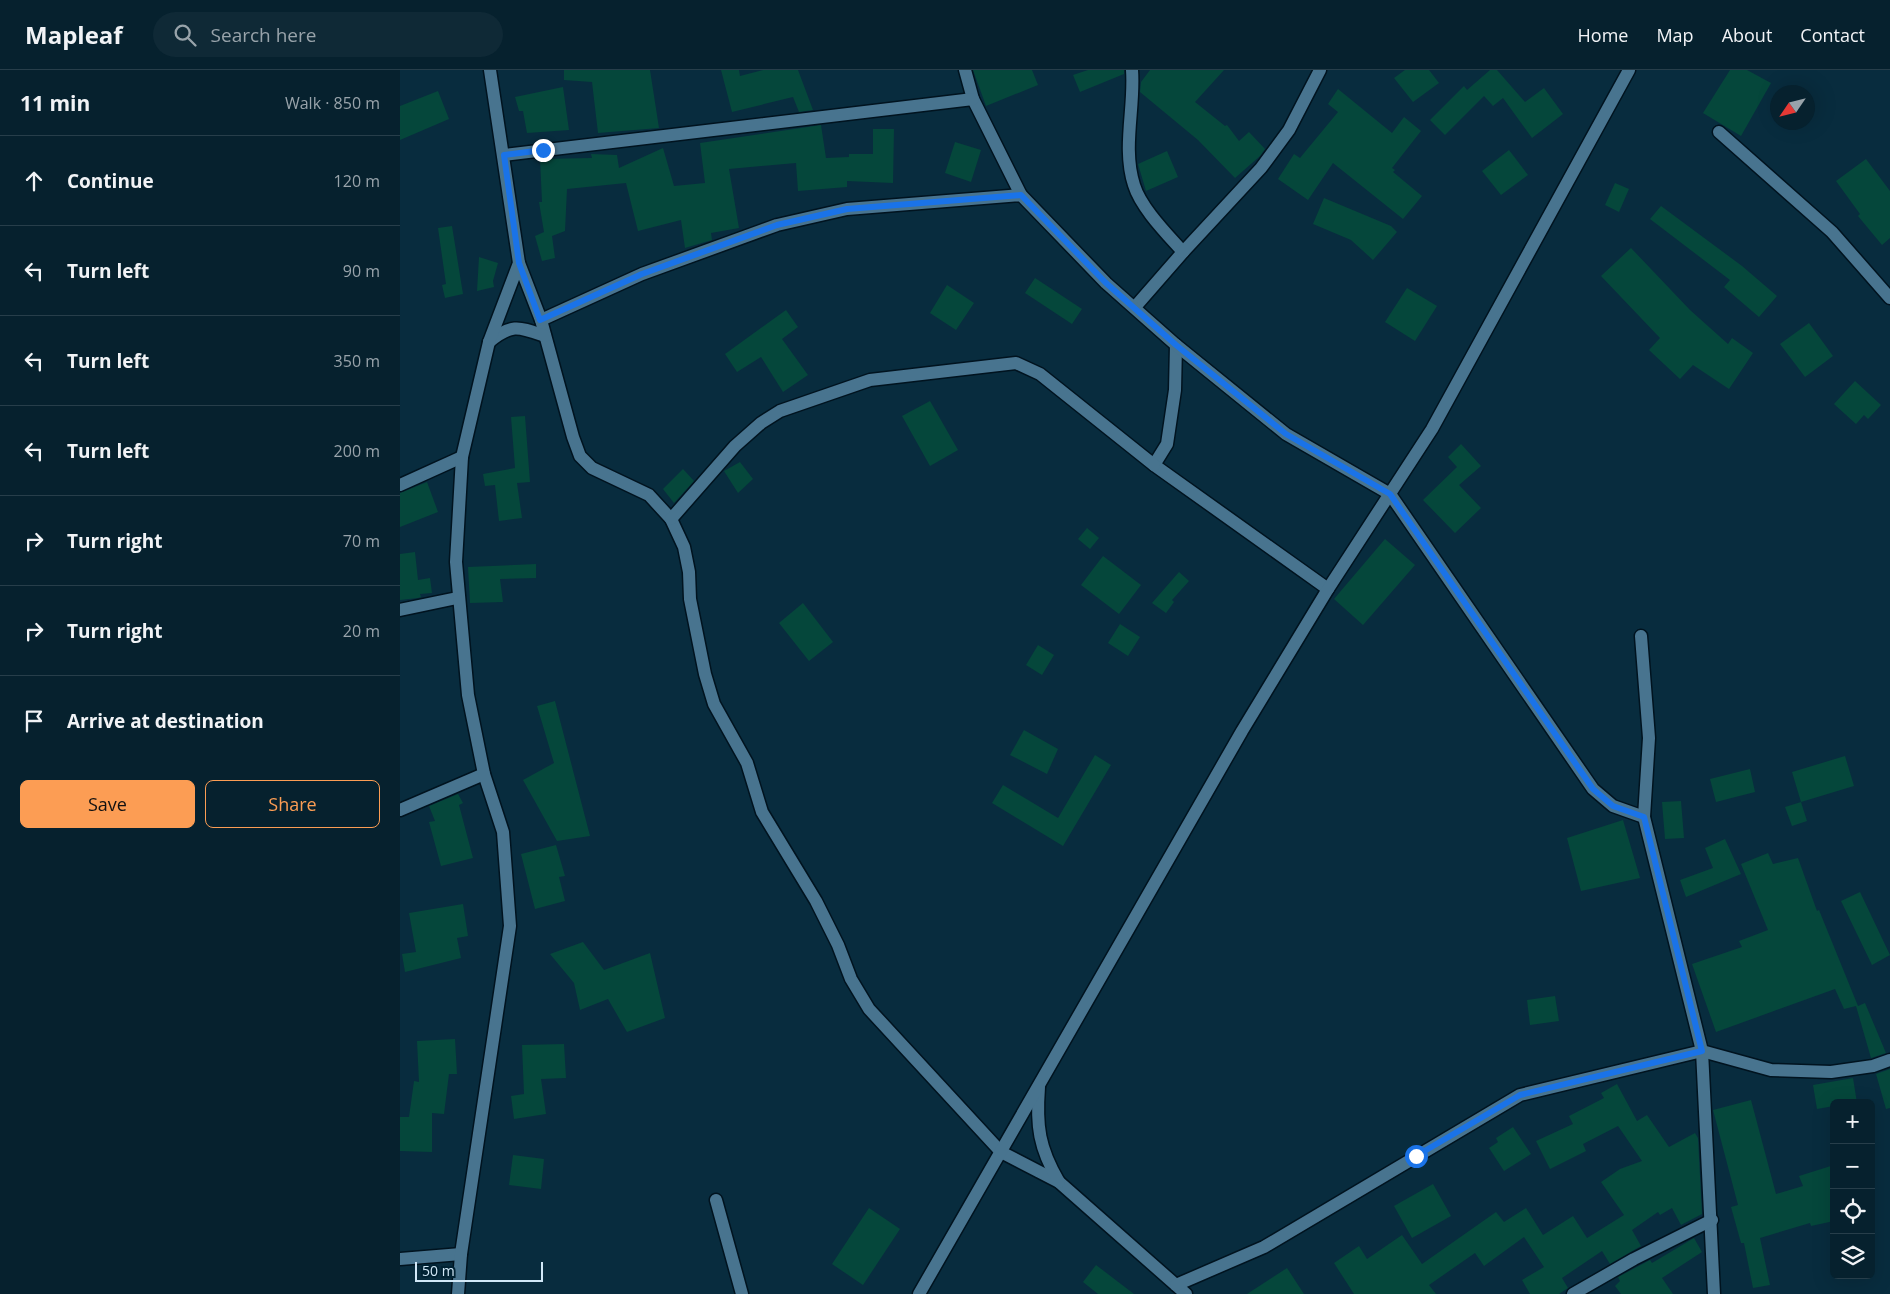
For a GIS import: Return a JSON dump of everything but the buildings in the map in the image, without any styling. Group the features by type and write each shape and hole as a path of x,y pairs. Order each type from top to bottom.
{"street":[{"path":"490,70 519,263 545,336 572,437 580,456 592,468 649,495 671,519 684,548 689,572 690,599 714,704 747,763 762,812 816,901 838,945 851,979 869,1010 1001,1152 1059,1182 1181,1290 1264,1247 1520,1095 1702,1051 1771,1070 1831,1072 1873,1066 1890,1060"},
{"path":"965,70 973,100 1021,195 1106,283 1176,345 1286,434 1390,494 1593,789 1613,806 1644,817"},
{"path":"1132,70 1130,161 1134,187 1155,220 1183,252"},
{"path":"1135,307 1266,160 1289,130 1320,70"},
{"path":"919,1294 1242,731 1328,589 1432,429 1629,70"},
{"path":"504,155 973,100"},
{"path":"1718,132 1832,232 1890,298"},
{"path":"540,320 642,274 777,225 847,209 1021,195"},
{"path":"458,1294 462,1254 510,926 502,832 484,774 468,695 458,598 456,562 462,457 489,342 519,263"},
{"path":"489,342 503,331 512,328 545,336"},
{"path":"1154,465 1167,444 1175,390 1176,345"},
{"path":"671,519 735,446 761,423 780,411 870,380 1016,363 1040,374 1154,465 1328,589"},
{"path":"400,485 462,457"},
{"path":"400,610 458,598"},
{"path":"1641,636 1649,738 1644,817 1702,1051 1712,1220 1714,1294"},
{"path":"400,810 484,774"},
{"path":"1039,1084 1037,1114 1039,1132 1045,1158 1059,1182"},
{"path":"716,1200 742,1294"},
{"path":"1573,1294 1634,1259 1712,1220"},
{"path":"400,1259 462,1254"}],"route":[{"path":"543,150 504,155 519,263 540,320 642,274 777,225 847,209 1021,195 1106,283 1176,345 1286,434 1390,494 1593,789 1613,806 1644,817 1702,1051 1520,1095 1416,1156"}]}
